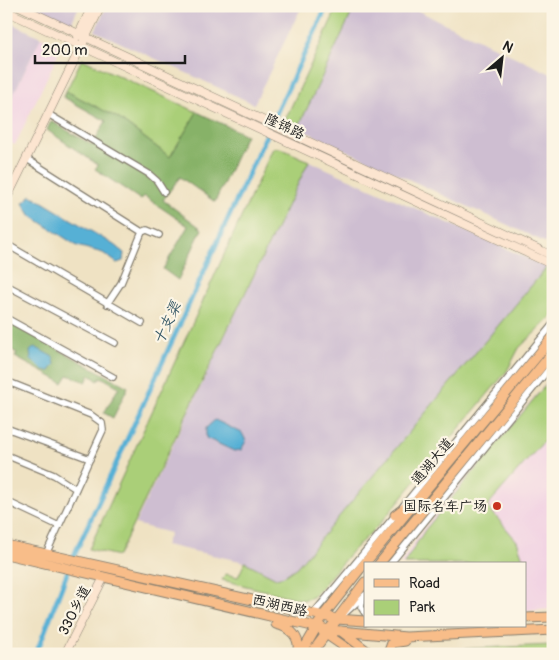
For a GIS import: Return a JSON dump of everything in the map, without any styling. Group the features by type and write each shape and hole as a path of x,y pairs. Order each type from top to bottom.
{"main road":[{"name":"隆锦路","path":"19,6 82,35 243,117"},
{"path":"6,200 48,114 82,35 92,6"},
{"path":"82,35 101,6"},
{"name":"隆锦路","path":"6,11 553,256"},
{"name":"隆锦路","path":"291,139 553,265"},
{"name":"通湖大道","path":"368,562 550,340 553,332"},
{"name":"通湖大道","path":"381,562 553,352"},
{"path":"434,496 453,485"},
{"path":"395,515 422,496"},
{"name":"西湖西路","path":"6,545 51,555 104,577 328,632 341,631 423,637 553,630"},
{"name":"西湖西路","path":"6,554 51,565 86,568 337,619 364,622"},
{"name":"通湖大道","path":"301,654 323,616 364,566"},
{"name":"330乡道","path":"65,654 104,577"},
{"path":"311,654 364,583"},
{"path":"209,603 227,611 288,628 298,644 297,654"},
{"path":"526,618 553,617"},
{"path":"337,619 341,631 371,654"},
{"path":"328,632 355,654"},
{"path":"388,654 392,643 423,637"}],"street":[{"path":"48,114 149,174 157,181 164,192"},
{"path":"26,159 142,232 147,230 159,235"},
{"path":"108,304 121,283 142,232"},
{"path":"6,244 142,323"},
{"path":"6,285 115,343"},
{"path":"6,318 113,377"},
{"path":"313,614 553,324"},
{"path":"392,562 553,364"},
{"path":"6,381 99,419 103,430 59,526 51,555"},
{"path":"6,428 90,459"},
{"path":"6,456 54,475 76,489"},
{"path":"6,501 59,526"},
{"path":"337,619 356,605 364,595"},
{"path":"364,597 361,607 364,611"}],"shaded area":[{"path":"33,6 79,6 71,24"},
{"path":"107,6 302,6 254,104 95,31"},
{"path":"355,6 408,6 553,75 553,246 298,128"},
{"path":"6,21 41,37 6,110"},
{"path":"41,37 62,46 15,145 6,141 6,110"},
{"path":"309,161 547,267 297,567 284,576 276,578 245,562 165,545 170,533 135,524"},
{"name":"国际名车广场","path":"553,375 553,609 526,611 526,562 401,562 424,528"}],"green space":[{"path":"338,6 355,6 298,128 284,122"},
{"path":"82,59 197,112 170,157 118,118 66,91"},
{"path":"66,91 118,118 170,157 197,112 246,135 215,202 180,177 163,200 202,229 178,280 163,269 188,226 144,196 141,200 95,169 98,165 47,130 51,121 92,145 106,121 63,97"},
{"path":"273,148 280,148 309,161 118,556 89,549"},
{"path":"547,267 553,269 553,315 519,348 507,371 378,526 352,551 313,597 303,600 222,580 226,574 238,577 245,562 276,578 284,576 297,567"},
{"path":"13,325 128,387 113,418 104,413 119,387 101,377 98,381 90,375 86,382 68,375 63,383 15,357 17,353 6,347 6,333 8,334"},
{"path":"553,376 553,431 487,506 517,541 524,562 405,562 425,530"},
{"path":"553,645 553,654 436,654 431,650"}],"water":[{"path":"31,195 114,245 124,253 123,261 117,263 103,253 77,246 30,215 23,203"},
{"path":"35,347 53,357 55,364 50,371 45,371 31,360 30,351"},
{"path":"215,420 242,433 246,441 241,450 234,451 206,438 206,428"}],"waterway":[{"name":"十支渠","path":"72,560 327,6"},
{"name":"十支渠","path":"36,654 69,568"}],"place":[{"name":"国际名车广场","path":"497,506"}]}
